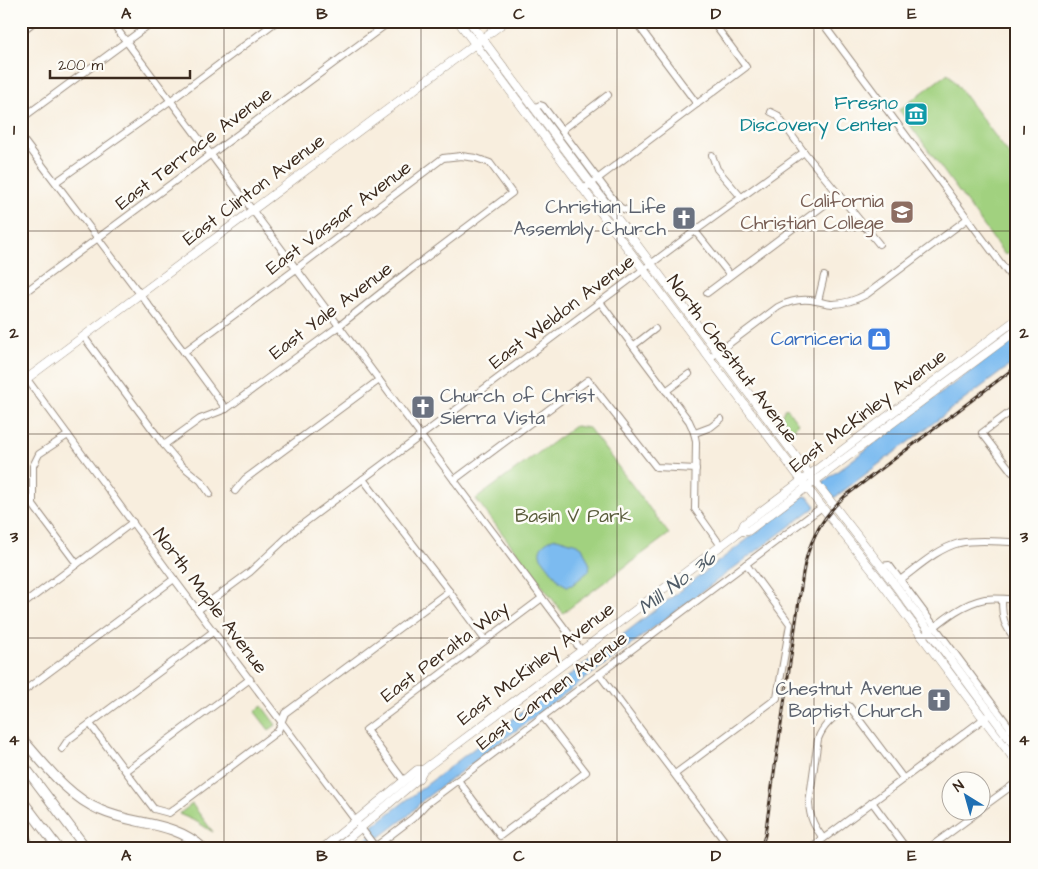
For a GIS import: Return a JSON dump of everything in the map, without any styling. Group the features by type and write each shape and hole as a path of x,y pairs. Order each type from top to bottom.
{"highway":[{"path":"21,738 63,784 79,799 90,806 115,816 176,830 196,841 203,848"},
{"path":"21,762 86,848"},
{"path":"21,799 58,848"},
{"path":"21,826 29,848"}],"main road":[{"name":"North Chestnut Avenue","path":"458,21 587,186 651,264 762,412 811,483 813,494 820,504 922,637 987,716 1017,749"},
{"name":"North Chestnut Avenue","path":"469,21 534,108 644,269 722,375 811,483 825,497 898,590 932,629 1017,763"},
{"name":"East Clinton Avenue","path":"24,381 506,21"},
{"name":"East McKinley Avenue","path":"811,483 921,391 1017,319"},
{"name":"East McKinley Avenue","path":"337,848 419,778 423,770 741,531 744,524 811,483 1017,330"},
{"path":"722,375 737,387 756,411 762,412"},
{"path":"864,445 879,428 919,398 922,394 921,391"},
{"path":"820,504 836,511"},
{"path":"875,574 881,574 890,586 898,590"},
{"name":"East McKinley Avenue","path":"323,848 360,828 404,781 417,770 423,770"}],"street":[{"path":"21,32 35,21"},
{"path":"111,21 581,650"},
{"path":"21,120 154,21"},
{"path":"56,182 170,101 277,21"},
{"path":"634,21 697,104"},
{"path":"587,186 746,67 712,21"},
{"path":"821,21 1017,285"},
{"name":"East Terrace Avenue","path":"21,295 211,156 382,24"},
{"path":"562,130 608,95"},
{"name":"North Chestnut Avenue","path":"534,108 540,105 543,106 616,203 626,210"},
{"path":"771,112 777,115 804,152 879,244"},
{"path":"21,137 226,409"},
{"name":"East Weldon Avenue","path":"198,610 250,572 296,529 695,231 804,152"},
{"path":"712,155 717,168 741,197"},
{"name":"East Vassar Avenue","path":"184,352 296,270 443,158 461,156 476,158 490,163 512,193"},
{"name":"East Yale Avenue","path":"164,445 200,419 226,409 339,326 512,193"},
{"path":"707,293 839,194"},
{"path":"710,358 778,307 788,302 799,299 839,304 867,294 967,219"},
{"path":"695,231 730,275"},
{"path":"818,301 824,276"},
{"path":"600,302 689,421 695,433 695,509 721,546"},
{"path":"633,346 655,329"},
{"path":"84,337 164,445 180,464 201,481 210,494"},
{"name":"North Maple Avenue","path":"21,371 24,381 68,435 375,847"},
{"path":"666,391 689,374"},
{"path":"235,491 245,479 379,380"},
{"path":"454,480 588,380 656,467 696,469"},
{"path":"1017,407 982,433 1012,472 1017,472"},
{"path":"695,433 711,427 721,419"},
{"path":"68,435 39,454 33,466 34,505 76,564"},
{"path":"363,480 485,640"},
{"name":"East Carmen Avenue","path":"375,847 413,818 426,804 746,564 820,504"},
{"path":"21,606 133,522"},
{"path":"900,580 946,548 958,544 972,541 1017,542"},
{"path":"674,774 776,698 790,624 746,564"},
{"path":"880,566 889,565 932,629 1017,737"},
{"path":"21,694 174,579"},
{"path":"90,724 154,809 169,813 278,731 285,713 449,591"},
{"name":"East Peralta Way","path":"404,781 366,730 542,598"},
{"path":"922,637 957,610 968,604 987,599 1017,600"},
{"path":"1002,599 1004,623 1017,642"},
{"path":"62,749 68,740 214,632"},
{"path":"599,674 726,843"},
{"path":"126,771 250,679"},
{"path":"823,838 811,820 809,812 817,745 826,724 849,706 903,778"},
{"path":"811,848 987,716"},
{"path":"458,780 500,836 586,772 543,717"},
{"path":"1010,729 1017,724"},
{"path":"990,802 1017,782"},
{"path":"872,802 906,848"},
{"path":"930,848 964,822"}],"green space":[{"path":"948,73 1017,165 1017,247 1005,255 899,110"},
{"path":"786,407 798,423 792,432 781,416"},
{"name":"Basin V Park","path":"575,426 589,428 669,534 563,613 476,499"},
{"path":"262,706 276,725 269,730 255,712"},
{"path":"192,804 213,832 179,814"}],"water":[{"path":"1017,336 1017,360 834,498 829,495 823,487 823,482"},
{"path":"804,496 809,497 815,505 814,508 423,800 409,815 377,838 372,831 374,825"},
{"path":"557,538 582,547 590,565 589,571 572,585 567,586 560,582 541,557 541,547 550,540"}],"waterway":[{"name":"Mill No. 36","path":"359,848 379,831"}],"railway":[{"path":"761,848 765,835 803,573 808,551 817,531 829,513 844,497 1017,366"}],"place":[{"name":"Fresno Discovery Center","path":"916,114"},
{"name":"California Christian College","path":"902,212"},
{"name":"Christian Life Assembly Church","path":"684,218"},
{"name":"Carniceria","path":"879,339"},
{"name":"Church of Christ Sierra Vista","path":"423,407"},
{"name":"Chestnut Avenue Baptist Church","path":"939,700"}]}
